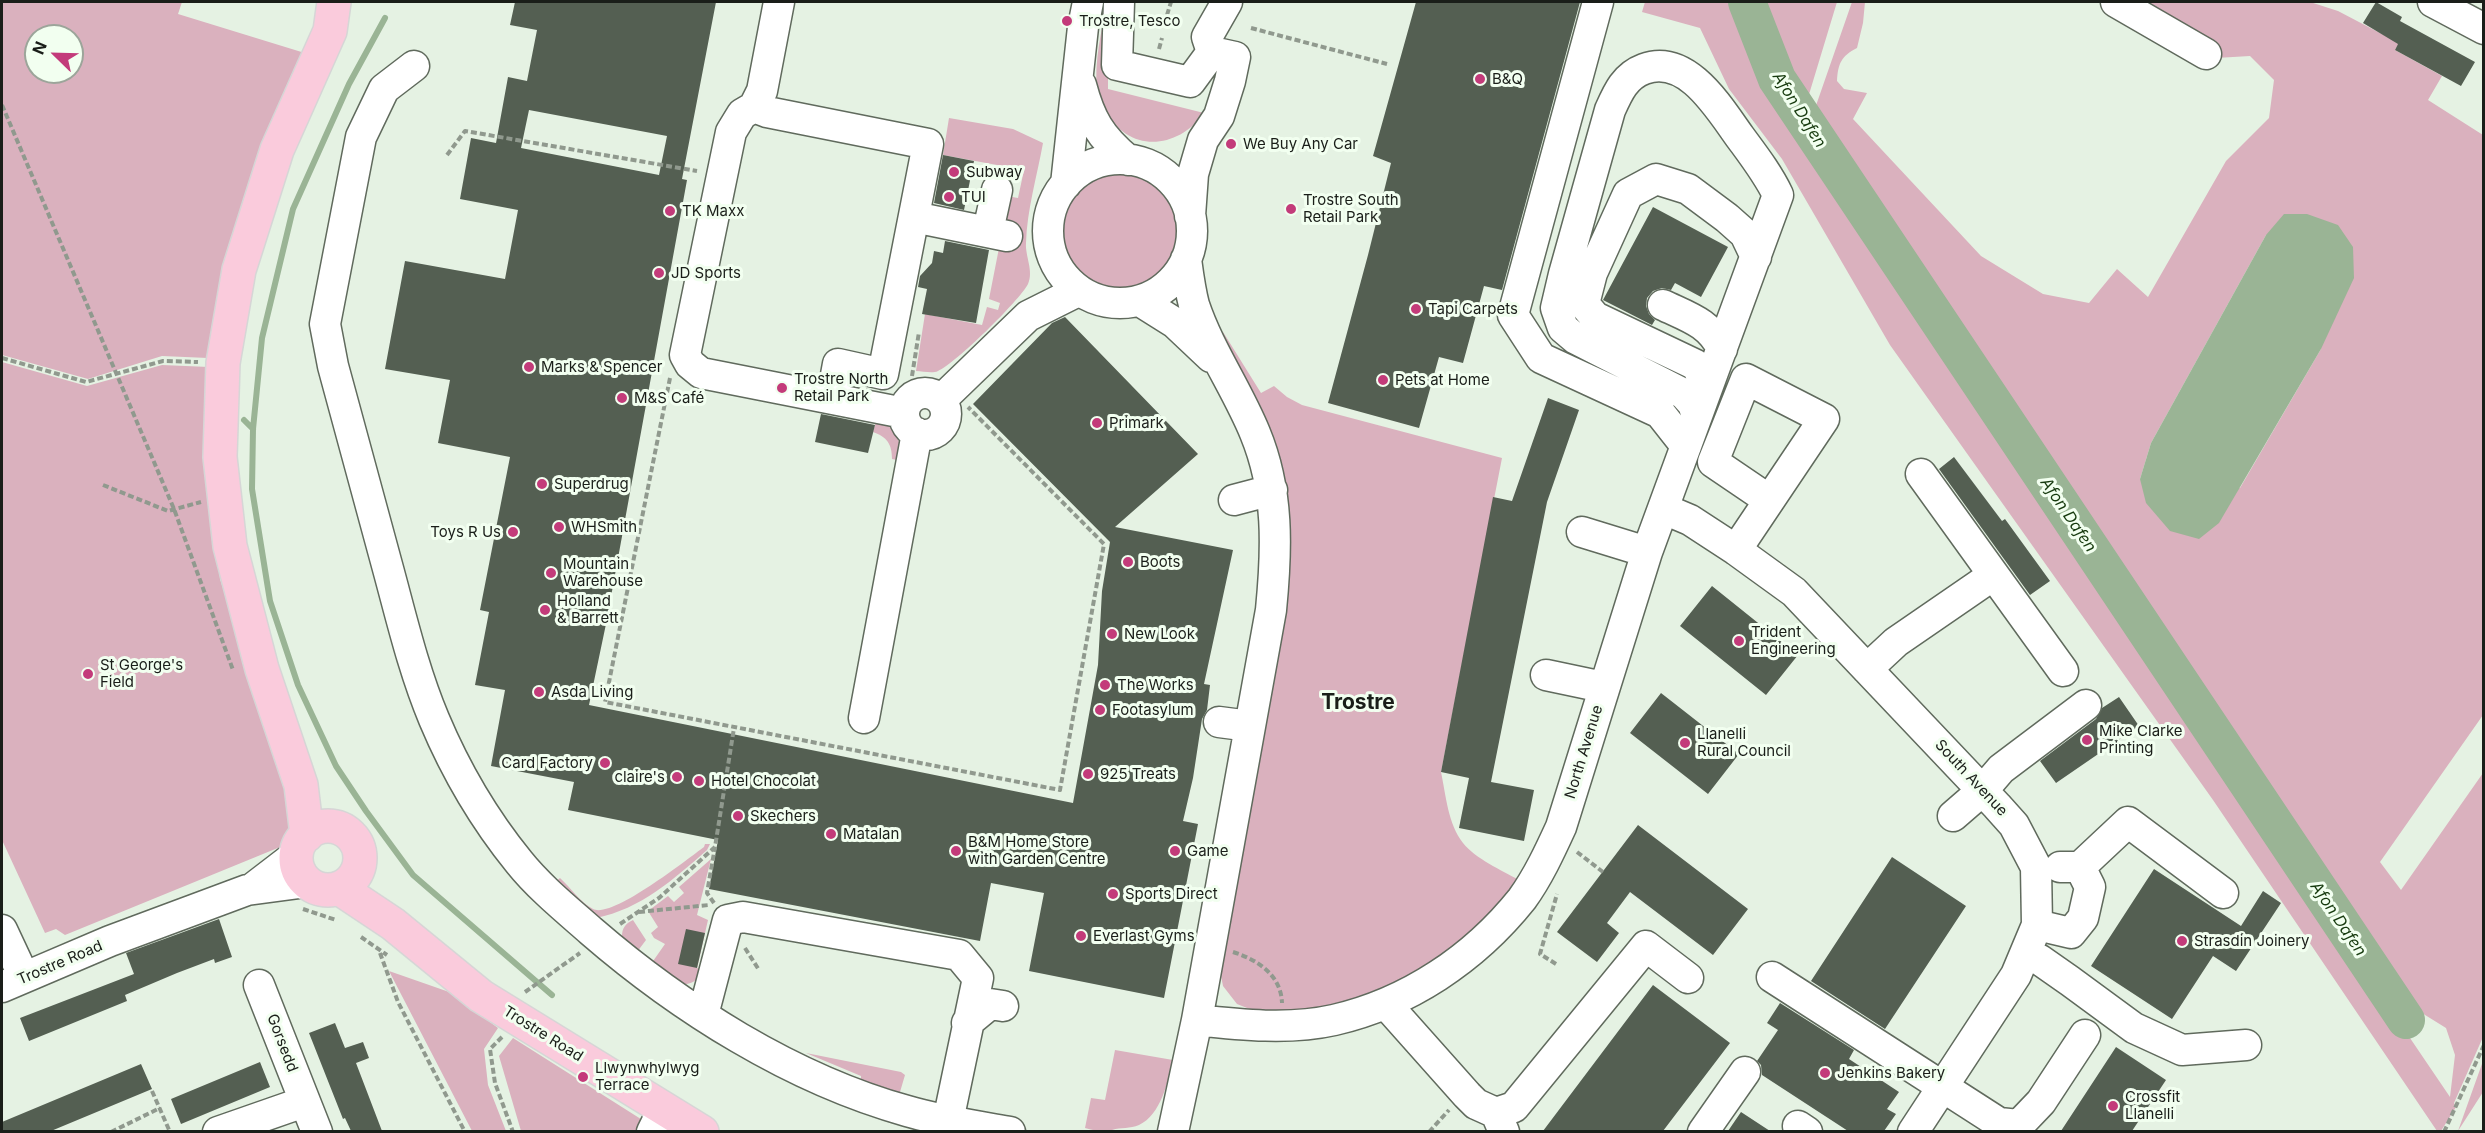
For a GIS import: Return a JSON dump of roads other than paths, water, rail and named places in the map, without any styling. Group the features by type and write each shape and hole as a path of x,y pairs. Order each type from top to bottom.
{"main road":[{"path":"309,862 349,834 356,842 359,851 349,878 326,890 316,888 309,862 301,785 259,658 230,546 220,457 223,363 238,270 278,150 330,31 334,2"},
{"name":"Trostre Road","path":"349,878 393,924 481,996 658,1120 702,1131"}],"street":[{"path":"779,2 762,91 754,107 742,114 731,132 685,355 690,364 701,373 832,398 911,423 931,434 942,426 946,413 941,400 1028,316 1078,291"},
{"path":"1066,184 1077,74 1088,2"},
{"path":"1119,2 1117,65 1191,82 1212,52"},
{"path":"1212,52 1207,37 1227,2"},
{"path":"1598,2 1514,315 1541,358 1660,413 1686,446"},
{"path":"2116,2 2206,54"},
{"path":"2433,2 2484,29"},
{"path":"1203,140 1178,155 1136,162 1096,163 1080,172 1066,184 1055,199 1049,218 1048,239 1053,259 1063,276 1078,291 1098,300 1119,304 1140,301 1159,292 1175,278 1186,259 1191,239 1192,174 1203,140 1219,116 1235,57 1212,52"},
{"name":"North Avenue","path":"1197,1020 1227,1024 1283,1025 1333,1020 1386,1004 1429,983 1472,951 1522,898 1543,864 1561,827 1647,552 1664,509 1778,195 1771,179 1728,120 1697,83 1676,68 1656,65 1636,72 1619,89 1607,121 1556,308 1563,328 1576,339 1683,394 1693,404 1697,416"},
{"path":"414,66 384,89 361,137 325,324 333,366 411,651 434,719 476,801 519,862 560,905 592,944 630,964 703,1015 737,1036 810,1074 896,1107 948,1121 1010,1131"},
{"path":"1077,74 1088,114 1103,137 1136,162 1158,170 1170,180 1183,198 1190,217"},
{"path":"754,107 767,112 928,144 883,374 838,364 832,398"},
{"path":"1708,386 1696,365 1595,318 1584,304 1592,273 1628,194 1656,179 1688,189 1727,218 1745,234 1756,256"},
{"path":"914,217 998,233 997,190"},
{"path":"1028,316 1053,259"},
{"path":"1173,1131 1197,1020 1271,610 1276,554 1272,490 1256,436 1240,398 1220,365 1194,304 1186,259"},
{"path":"1140,301 1174,323 1220,365"},
{"path":"1663,305 1714,333 1722,349"},
{"path":"1675,355 1697,322"},
{"path":"864,718 911,423"},
{"path":"1921,474 1992,576 2063,671"},
{"path":"1234,500 1272,490"},
{"path":"1736,550 1769,500"},
{"name":"South Avenue","path":"1664,509 1689,520 1736,550 1794,592 2014,825 2036,867 2037,926 2026,954 2016,975 1913,1131"},
{"path":"1582,532 1647,552"},
{"path":"1867,669 1896,642 1992,576"},
{"path":"1546,675 1603,687"},
{"path":"1953,816 1983,790 2001,769 2086,705"},
{"path":"1219,722 1250,726"},
{"path":"2036,867 2080,867 2128,822 2223,893"},
{"name":"Trostre Road","path":"13,982 110,941 253,888 309,862"},
{"path":"2037,926 2071,933 2083,918 2090,887 2080,867"},
{"path":"703,1015 728,920 743,917 959,955 978,978 948,1121"},
{"path":"2,930 13,982"},
{"path":"1386,1004 1467,1095 1500,1122 1646,946 1688,978"},
{"path":"2026,954 2040,960 2134,1028 2182,1050 2246,1045"},
{"path":"1772,977 2000,1123 2019,1125 2041,1102 2085,1035"},
{"name":"Gorsedd","path":"259,985 317,1131"},
{"path":"967,1023 990,1004 1003,1006"},
{"path":"1703,1131 1745,1072"},
{"path":"218,1131 304,1102"}],"waterway":[{"name":"Afon Dafen","path":"1747,2 1777,79 2406,1020"},
{"path":"385,18 349,84 293,209 262,338 253,429 252,489 270,601 298,685 336,766 366,811 413,875 552,995"},
{"path":"244,420 253,429"}],"place":[{"name":"Trostre, Tesco","path":"1067,21"},
{"name":"B&Q","path":"1480,79"},
{"name":"We Buy Any Car","path":"1231,144"},
{"name":"Subway","path":"954,172"},
{"name":"TUI","path":"949,197"},
{"name":"Trostre South Retail Park","path":"1291,209"},
{"name":"TK Maxx","path":"670,211"},
{"name":"JD Sports","path":"659,273"},
{"name":"Tapi Carpets","path":"1416,309"},
{"name":"Marks & Spencer","path":"529,367"},
{"name":"Pets at Home","path":"1383,380"},
{"name":"Trostre North Retail Park","path":"782,388"},
{"name":"M&S Café","path":"622,398"},
{"name":"Primark","path":"1097,423"},
{"name":"Superdrug","path":"542,484"},
{"name":"WHSmith","path":"559,527"},
{"name":"Toys R Us","path":"513,532"},
{"name":"Boots","path":"1128,562"},
{"name":"Mountain Warehouse","path":"551,573"},
{"name":"Holland & Barrett","path":"545,610"},
{"name":"New Look","path":"1112,634"},
{"name":"Trident Engineering","path":"1739,641"},
{"name":"St George's Field","path":"88,674"},
{"name":"The Works","path":"1105,685"},
{"name":"Asda Living","path":"539,692"},
{"name":"Footasylum","path":"1100,710"},
{"name":"Mike Clarke Printing","path":"2087,740"},
{"name":"Llanelli Rural Council","path":"1685,743"},
{"name":"Card Factory","path":"605,763"},
{"name":"925 Treats","path":"1088,774"},
{"name":"claire's","path":"677,777"},
{"name":"Hotel Chocolat","path":"699,781"},
{"name":"Skechers","path":"738,816"},
{"name":"Matalan","path":"831,834"},
{"name":"B&M Home Store with Garden Centre","path":"956,851"},
{"name":"Game","path":"1175,851"},
{"name":"Sports Direct","path":"1113,894"},
{"name":"Everlast Gyms","path":"1081,936"},
{"name":"Strasdin Joinery","path":"2182,941"},
{"name":"Jenkins Bakery","path":"1825,1073"},
{"name":"Llwynwhylwyg Terrace","path":"583,1077"},
{"name":"Crossfit Llanelli","path":"2113,1106"}],"district":[{"name":"Trostre","path":"1358,703"}]}
